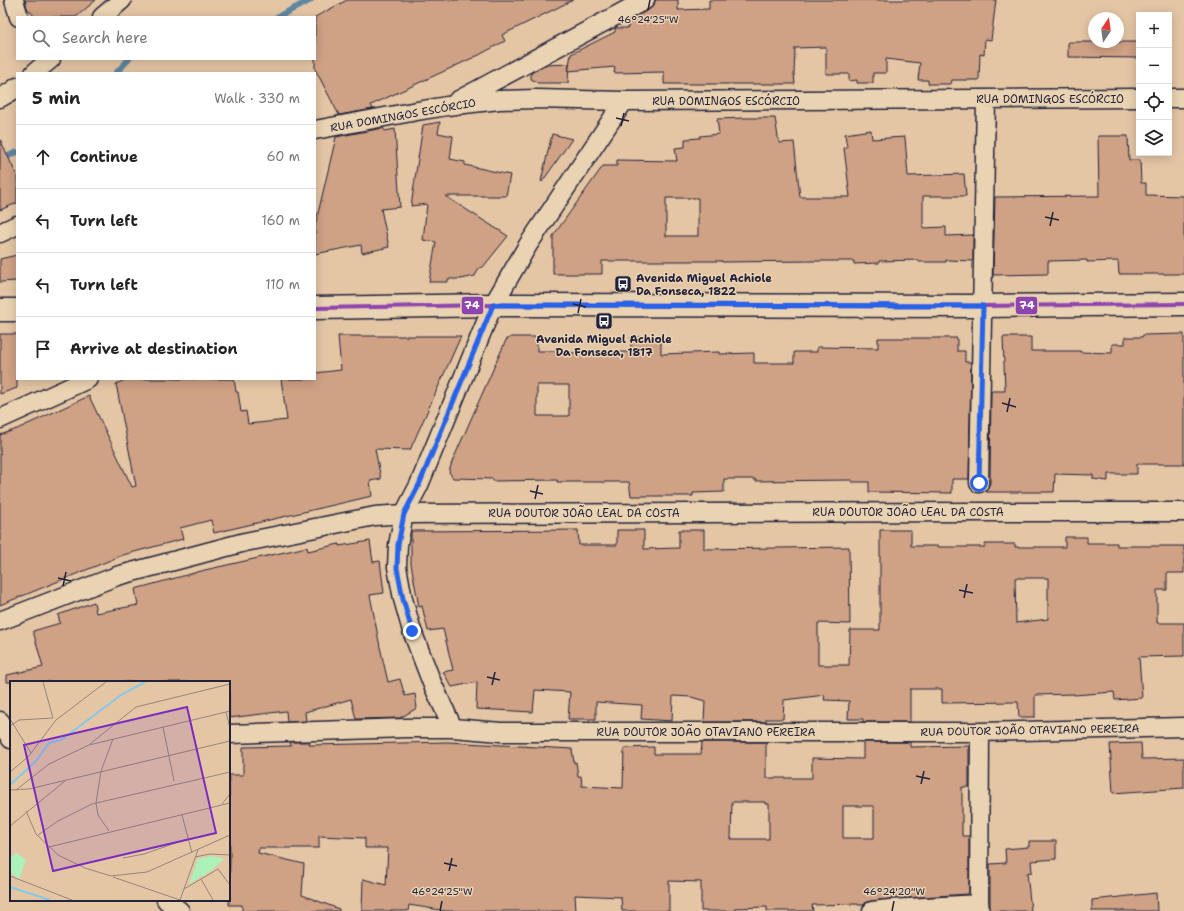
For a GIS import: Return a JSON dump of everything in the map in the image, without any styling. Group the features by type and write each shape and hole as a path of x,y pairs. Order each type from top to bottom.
{"street":[{"path":"14,0 19,16"},
{"path":"103,16 122,0"},
{"path":"447,106 645,0"},
{"path":"0,98 16,88"},
{"name":"RUA DOMINGOS ESCÓRCIO","path":"316,130 447,106 499,100 535,99 624,101 1136,98"},
{"path":"1172,98 1184,98"},
{"path":"979,483 986,99"},
{"path":"453,728 432,683 412,631 403,599 397,568 398,545 404,514 422,478 493,305 528,245 624,101"},
{"path":"0,233 16,225"},
{"path":"316,308 493,305 983,306 1184,304"},
{"path":"0,310 16,310"},
{"path":"0,419 86,380"},
{"name":"RUA DOUTOR JOÃO LEAL DA COSTA","path":"0,622 125,574 245,542 375,516 404,514 1184,512"},
{"path":"0,721 10,737"},
{"name":"RUA DOUTOR JOÃO OTAVIANO PEREIRA","path":"230,734 406,728 453,728 501,732 980,732 1184,727"},
{"path":"872,911 890,909 980,908 978,901 980,732"},
{"path":"167,901 180,911"}],"building":[{"path":"25,0 96,0 77,16 34,16 27,8"},
{"path":"347,0 573,0 502,35 505,41 479,55 371,105 373,109 339,115 315,69 316,16"},
{"path":"655,0 678,0 678,10 709,9 709,0 996,0 991,40 985,39 984,55 980,54 979,80 952,80 951,84 928,84 928,80 918,80 920,63 886,59 886,73 873,73 873,83 857,83 857,80 849,81 849,74 826,74 826,47 795,48 795,84 664,84 664,72 614,73 615,67 568,71 571,54 615,32 615,28 628,28 628,21 650,9 654,5"},
{"path":"1068,42 1088,42 1088,48 1124,48 1124,42 1136,42 1136,58 1068,57"},
{"path":"569,64 568,83 538,83 531,79 531,73 545,65"},
{"path":"775,118 779,143 794,142 800,197 850,197 844,148 847,147 845,134 871,130 872,139 905,137 908,176 964,174 966,196 923,196 923,228 946,227 946,236 973,235 973,261 879,261 879,263 854,264 854,261 602,261 602,274 553,274 553,236 603,166 617,166 617,160 677,161 675,148 685,147 685,139 719,134 717,119","holes":["666,198 698,198 698,236 666,236"]},
{"path":"440,122 438,133 453,136 450,159 465,162 465,165 510,175 506,196 445,196 508,236 483,267 479,268 475,276 461,279 448,279 448,282 429,282 436,242 423,240 427,204 411,206 423,125"},
{"path":"383,128 385,131 395,129 400,207 381,209 389,247 362,253 361,245 316,254 316,222 336,137"},
{"path":"552,134 572,139 542,182 541,181"},
{"path":"1098,136 1128,136 1129,160 1140,160 1141,183 1146,183 1146,195 1184,196 1184,274 1119,274 1118,261 1087,262 1087,260 1048,261 1048,274 993,275 995,197 1099,196"},
{"path":"0,139 16,174 16,203 0,210"},
{"path":"16,255 16,281 0,282 0,259"},
{"path":"0,334 16,334 17,388 0,394"},
{"path":"1184,334 1184,464 1137,464 1137,474 1108,474 1108,481 1093,479 1093,475 1055,474 1054,492 986,492 990,483 991,391 1005,391 1003,337 1031,337 1031,351 1080,351 1112,353 1112,344 1125,344 1125,337"},
{"path":"338,336 461,336 410,450 375,449 381,479 370,481 372,496 214,533 211,520 180,528 183,539 123,555 0,605 0,435 17,429 89,396 132,487 136,486 116,384 125,380 234,380 236,392 238,392 241,412 246,411 248,424 287,420 281,380 316,380 316,373 341,370"},
{"path":"511,337 537,337 537,351 564,351 564,353 631,352 631,337 661,337 661,354 719,352 719,354 754,353 754,363 794,363 794,352 817,352 817,347 878,348 878,338 957,338 957,351 965,351 965,362 971,362 969,479 952,479 952,493 869,492 869,482 852,482 852,480 755,481 755,479 724,479 724,492 693,493 693,496 631,496 629,482 557,482 557,480 493,481 493,479 453,478 449,472 452,462 506,340","holes":["537,385 569,385 569,416 537,416"]},
{"path":"578,530 579,545 617,545 617,530 644,530 644,549 679,548 679,530 704,530 704,549 849,547 850,624 818,623 818,665 849,665 850,630 880,630 880,530 911,530 911,546 985,547 985,544 1015,544 1015,547 1065,547 1065,537 1087,537 1087,543 1117,543 1117,546 1184,546 1184,573 1167,573 1167,590 1157,590 1157,623 1184,623 1184,656 1139,657 1142,698 1115,700 1114,692 1074,695 1035,695 1035,717 1019,717 1018,702 942,703 942,689 910,689 910,722 863,722 863,719 848,719 849,701 824,700 825,695 784,700 783,719 766,719 766,722 704,722 705,701 691,697 673,696 672,721 641,719 642,705 596,702 596,719 568,719 570,692 535,690 533,712 476,709 477,682 452,687 443,672 453,670 443,629 428,631 422,606 419,607 411,564 411,531","holes":["1015,578 1048,578 1048,619 1016,623"]},
{"path":"370,541 373,562 380,561 384,593 370,595 388,682 400,679 405,696 415,694 417,708 400,718 356,719 351,699 305,712 306,721 287,722 286,711 230,718 230,681 7,682 7,675 43,667 33,631 60,623 58,615 94,602 96,613 138,605 135,589 205,570 307,547 308,551 339,544 339,546"},
{"path":"290,742 309,742 310,745 448,742 572,749 574,763 576,762 578,776 581,776 582,786 623,788 624,748 654,747 654,754 701,754 702,742 766,742 766,778 812,778 812,758 863,759 863,742 910,742 910,747 969,746 969,787 962,787 962,836 969,836 969,894 889,899 866,902 864,905 812,905 813,911 767,911 767,907 735,908 735,911 701,911 701,882 669,881 669,911 622,911 621,897 575,895 576,911 446,911 409,905 408,911 362,911 363,879 386,885 388,848 365,848 365,838 319,836 319,848 259,848 258,853 304,864 302,895 339,909 339,911 242,911 242,905 229,905 230,775 243,775 243,747 291,746","holes":["732,802 765,802 765,804 769,804 769,839 731,839","843,806 874,806 874,838 843,838"]},
{"path":"1141,743 1142,759 1184,758 1184,788 1113,793 1110,744"},
{"path":"1029,841 1056,841 1056,859 1031,861 1032,872 1027,873 1031,911 990,911 990,864 1006,863 1005,849 1029,847"},
{"path":"1156,893 1157,911 1092,911 1092,900"}],"waterway":[{"path":"279,16 311,0"},
{"path":"117,72 128,60"},
{"path":"0,160 16,152"}],"transit line":[{"name":"74","path":"316,308 493,305 983,306 1184,304"}],"place":[{"name":"Avenida Miguel Achiole Da Fonseca, 1822","path":"623,284"},
{"name":"Avenida Miguel Achiole Da Fonseca, 1817","path":"604,321"}],"route":[{"path":"412,631 403,599 397,568 398,545 404,514 419,485 493,305 983,306 979,483"}]}
